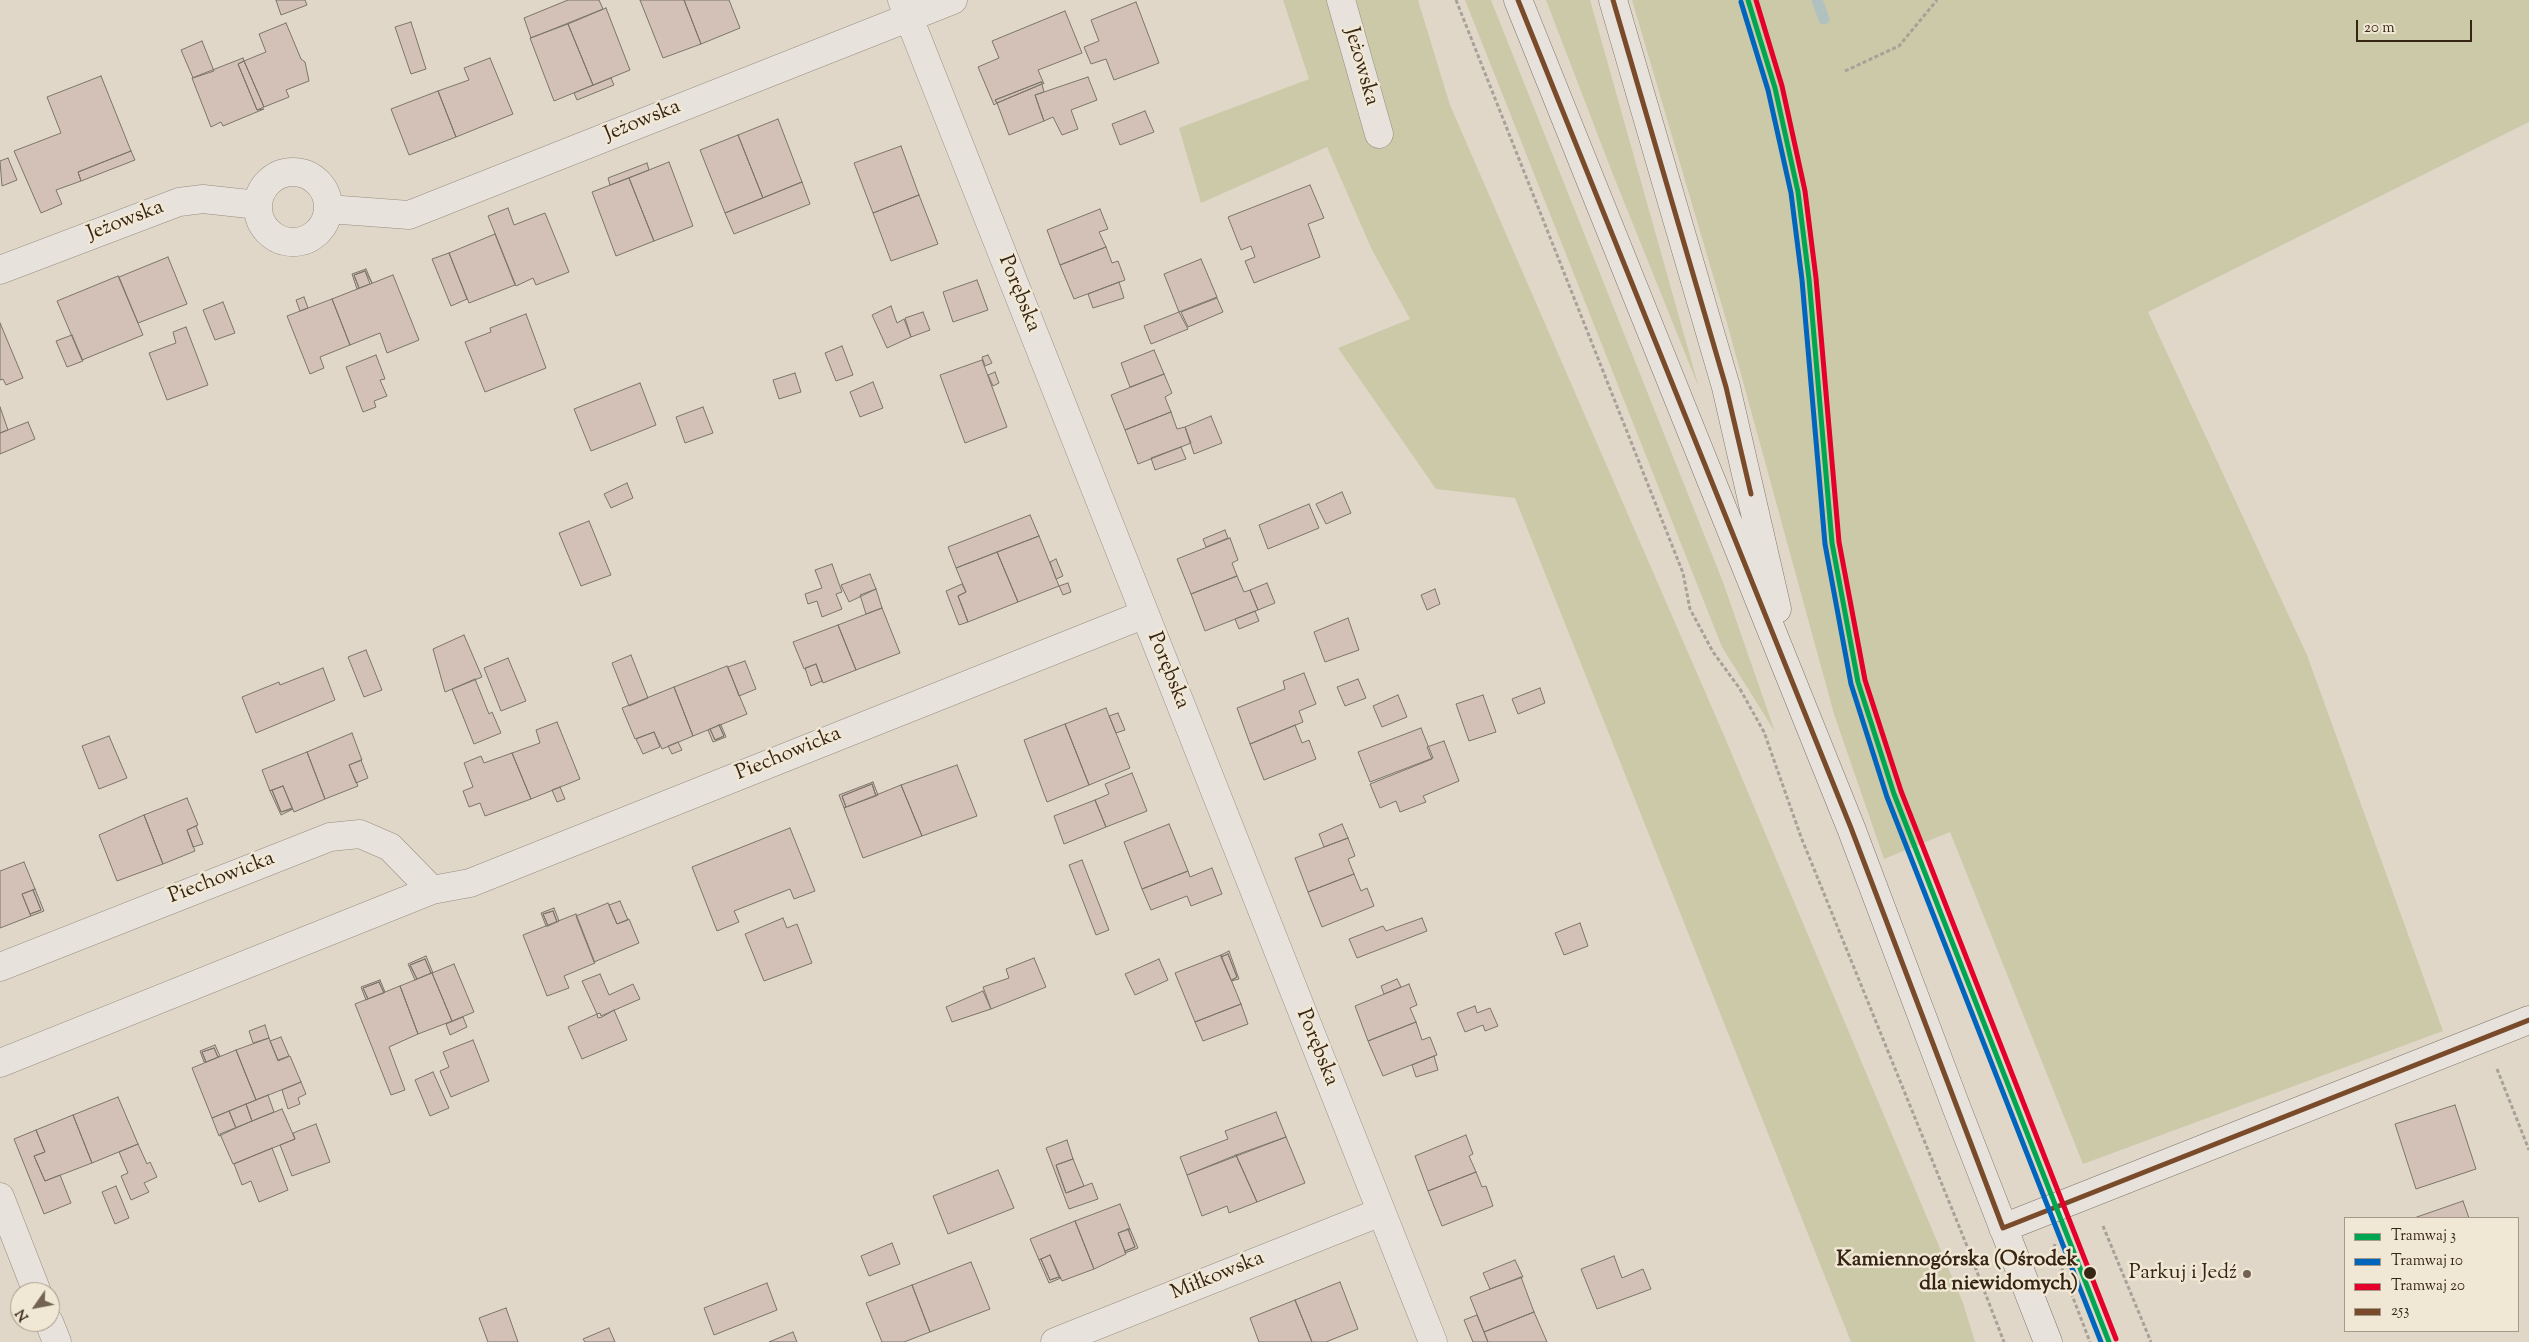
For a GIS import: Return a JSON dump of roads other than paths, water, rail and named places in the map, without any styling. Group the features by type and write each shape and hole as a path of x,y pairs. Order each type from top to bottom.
{"street":[{"name":"Jeżowska","path":"328,209 409,216 905,9 953,0"},
{"name":"Jeżowska","path":"1341,0 1379,134"},
{"path":"1518,0 1854,837 2048,1342"},
{"path":"1613,0 1726,387 1798,698"},
{"name":"Porębska","path":"905,9 1433,1342"},
{"path":"295,172 306,174 323,188 328,209 320,230 302,242 291,242 280,240 270,234 259,216 258,204 266,184 284,173 295,172"},
{"name":"Jeżowska","path":"0,270 179,202 202,200 258,204"},
{"name":"Piechowicka","path":"0,1063 432,890 470,883 1144,614"},
{"name":"Piechowicka","path":"0,967 330,837 360,834 390,847 432,890"},
{"path":"2003,1228 2529,1020"},
{"path":"0,1197 33,1282"},
{"name":"Miłkowska","path":"1055,1342 1381,1212"}],"waterway":[{"path":"1817,0 1824,19"}],"tram line":[{"name":"3","path":"1748,0 1775,88 1798,192 1809,279 1832,543 1858,682 1894,794 2109,1342"},
{"name":"20","path":"1756,0 1782,86 1805,191 1816,278 1839,542 1865,680 1901,791 2116,1339"},
{"name":"10","path":"1741,2 1768,90 1791,193 1802,280 1825,544 1851,684 1887,797 2101,1342"}],"place":[{"name":"Kamiennogórska (Ośrodek dla niewidomych)","path":"2090,1273"},
{"name":"Parkuj i Jedź","path":"2247,1274"}]}
